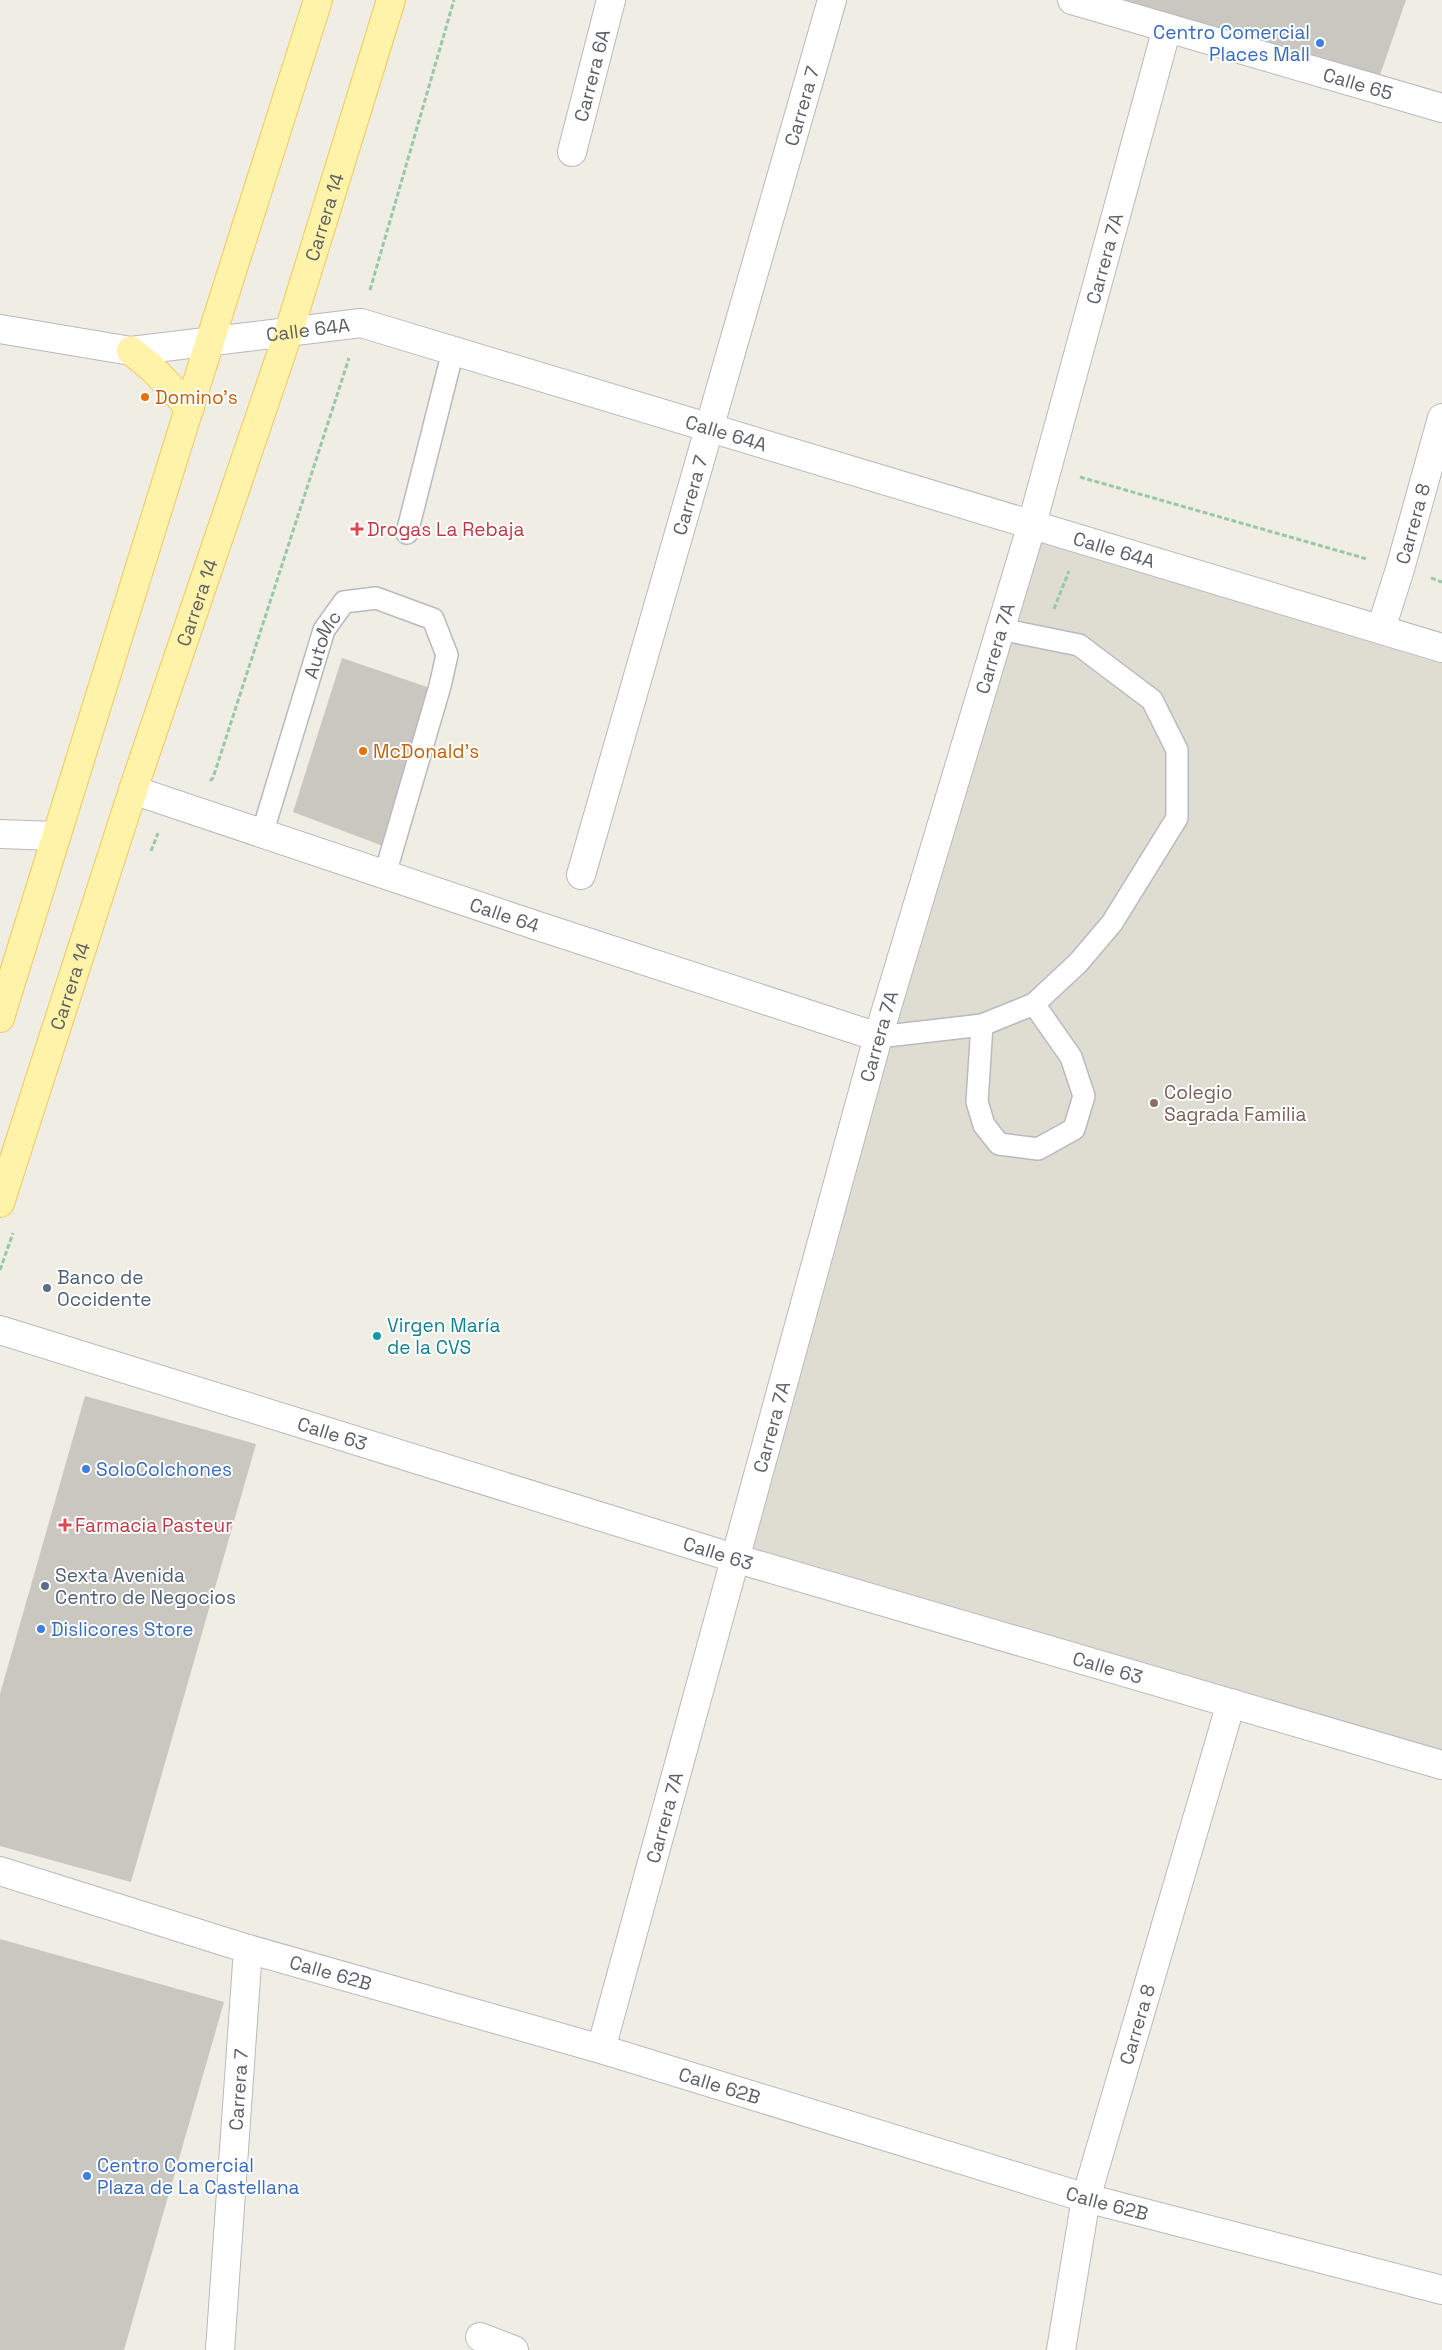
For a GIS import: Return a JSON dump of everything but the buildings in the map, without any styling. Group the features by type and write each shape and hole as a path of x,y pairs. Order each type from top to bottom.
{"main road":[{"path":"0,1018 318,0"},
{"name":"Carrera 14","path":"0,1203 133,790 289,331 391,0"},
{"path":"131,351 152,368 190,408"}],"street":[{"name":"Carrera 6A","path":"572,152 611,0"},
{"name":"Carrera 7","path":"581,875 832,0"},
{"name":"Calle 65","path":"1072,0 1442,108"},
{"name":"Carrera 7A","path":"601,2049 878,1037 1032,524 1167,28"},
{"name":"Calle 64A","path":"0,330 131,351 361,323 709,426 1442,648"},
{"name":"Carrera 8","path":"1381,629 1442,418"},
{"name":"Calle 64","path":"133,790 535,925 878,1037"},
{"path":"0,834 56,836"},
{"name":"Calle 63","path":"0,1330 734,1558 1442,1764"},
{"name":"Carrera 8","path":"1060,2350 1086,2198 1231,1703"},
{"name":"Calle 62B","path":"0,1871 248,1949 601,2049 1086,2198 1442,2290"},
{"name":"Carrera 7","path":"220,2350 248,1949"},
{"path":"480,2337 514,2350"}],"lane":[{"path":"407,533 452,351"},
{"name":"AutoMc","path":"262,834 324,630 344,602 376,598 432,619 447,655 440,686 385,874"},
{"path":"878,1037 982,1025 1034,1004 1078,963 1112,923 1177,818 1177,750 1152,700 1079,646 1000,629"},
{"path":"982,1025 978,1102 984,1125 999,1144 1038,1149 1074,1129 1084,1096 1071,1057 1034,1004"}],"path":[{"path":"149,859 159,831 213,778 361,323 454,0"},
{"path":"1048,467 1400,568 1442,582"},
{"path":"0,1270 14,1233"}],"shaded area":[{"name":"Colegio Sagrada Familia","path":"1032,524 1442,647 1442,1760 734,1558"}],"place":[{"name":"Centro Comercial Places Mall","path":"1320,43"},
{"name":"Domino's","path":"145,397"},
{"name":"Drogas La Rebaja","path":"357,529"},
{"name":"McDonald's","path":"363,751"},
{"name":"Colegio Sagrada Familia","path":"1154,1103"},
{"name":"Banco de Occidente","path":"47,1288"},
{"name":"Virgen María de la CVS","path":"377,1336"},
{"name":"SoloColchones","path":"86,1469"},
{"name":"Farmacia Pasteur","path":"65,1525"},
{"name":"Sexta Avenida Centro de Negocios","path":"45,1586"},
{"name":"Dislicores Store","path":"41,1629"},
{"name":"Centro Comercial Plaza de La Castellana","path":"87,2176"}]}
